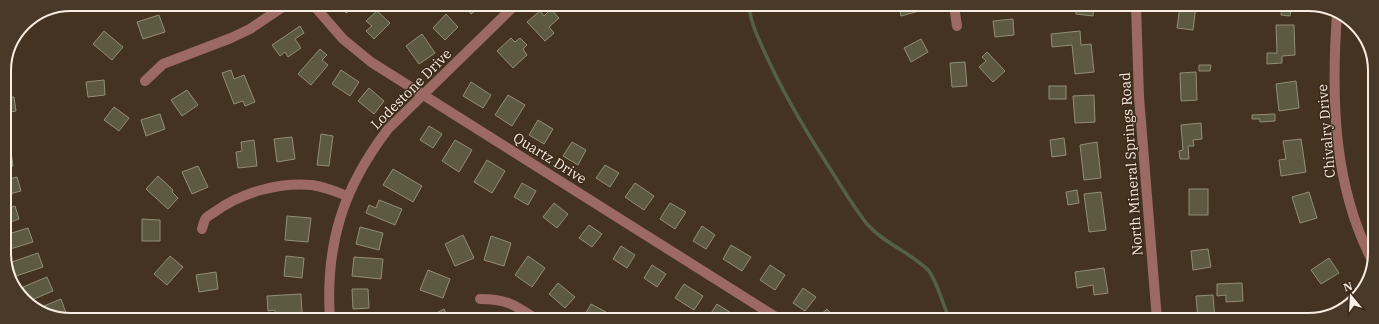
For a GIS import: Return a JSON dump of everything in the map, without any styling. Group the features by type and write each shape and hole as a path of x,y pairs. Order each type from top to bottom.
{"street":[{"path":"145,81 163,64 231,38 250,29 277,11"},
{"name":"Quartz Drive","path":"318,11 335,31 371,62 769,313"},
{"name":"Lodestone Drive","path":"330,313 330,266 336,230 347,196 375,146 388,129 509,11"},
{"path":"955,11 957,26"},
{"name":"North Mineral Springs Road","path":"1136,11 1139,97 1156,313"},
{"name":"Chivalry Drive","path":"1337,19 1334,58 1337,139 1341,166 1351,208 1368,251"},
{"path":"202,229 206,218 223,206 244,195 263,190 286,185 312,185 329,188 347,196"},
{"path":"480,299 504,301 513,304 527,313"}],"building":[{"path":"377,11 390,23 374,39 366,31 372,26 366,21"},
{"path":"540,11 544,16 549,11 553,11 559,18 549,27 554,33 545,41 527,22"},
{"path":"900,11 919,11 901,16"},
{"path":"1076,11 1094,11 1093,16 1076,14"},
{"path":"1179,11 1195,11 1193,30 1177,28"},
{"path":"1281,11 1291,11 1290,16 1281,15"},
{"path":"446,14 458,27 445,40 433,28"},
{"path":"159,15 165,32 143,39 137,22"},
{"path":"1013,19 1014,35 995,37 993,21"},
{"path":"1276,25 1294,25 1295,55 1282,56 1282,63 1267,64 1267,53 1277,53"},
{"path":"300,26 304,33 295,39 301,48 288,57 285,52 280,56 272,45"},
{"path":"104,31 123,47 112,60 93,44"},
{"path":"1080,31 1081,45 1091,44 1094,72 1075,74 1072,45 1052,47 1051,34"},
{"path":"422,34 435,53 419,64 406,46"},
{"path":"511,38 515,42 520,38 527,45 523,49 527,55 513,68 497,51"},
{"path":"921,39 928,52 911,62 904,48"},
{"path":"320,49 327,55 322,60 328,65 311,85 298,74"},
{"path":"987,52 1005,71 993,82 979,67 986,61 982,57"},
{"path":"965,62 967,86 952,87 950,63"},
{"path":"1199,65 1211,65 1210,71 1199,71"},
{"path":"231,70 234,79 244,75 255,102 245,106 243,101 234,104 222,73"},
{"path":"341,70 359,82 350,96 332,84"},
{"path":"1196,72 1197,100 1181,101 1180,73"},
{"path":"104,80 105,95 88,97 86,82"},
{"path":"1296,81 1299,108 1279,111 1276,84"},
{"path":"471,82 491,95 483,108 463,96"},
{"path":"1049,86 1066,86 1066,99 1049,99"},
{"path":"369,88 384,101 374,114 358,101"},
{"path":"187,90 198,105 182,116 171,100"},
{"path":"508,95 525,105 512,126 495,115"},
{"path":"1094,95 1095,122 1075,123 1073,96"},
{"path":"11,97 14,97 16,111 11,112"},
{"path":"114,107 129,118 119,131 104,120"},
{"path":"160,114 165,129 146,136 141,120"},
{"path":"1275,114 1275,121 1260,122 1260,119 1252,119 1252,115"},
{"path":"538,120 553,129 544,144 529,135"},
{"path":"1201,123 1202,139 1193,140 1194,146 1188,146 1189,159 1180,159 1179,151 1183,150 1181,125"},
{"path":"429,126 442,134 433,148 420,140"},
{"path":"321,134 333,136 329,166 317,165"},
{"path":"292,137 295,159 277,162 274,139"},
{"path":"1064,138 1066,155 1052,157 1050,140"},
{"path":"1301,139 1306,172 1281,176 1279,160 1286,159 1283,141"},
{"path":"254,140 257,166 238,168 236,152 242,151 241,142"},
{"path":"455,140 472,150 459,172 442,161"},
{"path":"572,142 586,150 578,165 563,156"},
{"path":"1097,142 1101,178 1084,180 1080,145"},
{"path":"11,152 13,166 11,166"},
{"path":"487,160 505,171 492,193 474,182"},
{"path":"605,165 619,173 610,187 596,178"},
{"path":"198,166 208,187 192,194 182,172"},
{"path":"393,169 422,186 413,202 383,185"},
{"path":"158,176 173,190 172,192 178,198 168,209 146,189"},
{"path":"17,177 21,191 11,194 11,178"},
{"path":"522,183 536,191 528,205 514,197"},
{"path":"635,183 654,196 644,210 625,197"},
{"path":"1189,189 1208,189 1208,215 1189,215"},
{"path":"1077,190 1079,203 1068,205 1066,192"},
{"path":"1101,192 1106,230 1089,232 1084,194"},
{"path":"1309,192 1317,218 1300,223 1292,197"},
{"path":"379,200 402,209 395,225 366,213 369,205 376,208"},
{"path":"554,203 568,214 557,228 543,217"},
{"path":"670,203 686,212 675,229 660,219"},
{"path":"15,206 19,219 11,222 11,207"},
{"path":"287,216 311,218 308,242 285,240"},
{"path":"142,219 160,220 160,241 142,241"},
{"path":"589,225 602,234 592,247 579,238"},
{"path":"702,226 715,235 706,249 693,241"},
{"path":"360,227 383,233 379,250 356,244"},
{"path":"28,228 33,242 11,249 11,233"},
{"path":"463,235 474,258 455,266 445,244"},
{"path":"491,236 511,243 504,266 484,260"},
{"path":"731,245 751,257 742,271 723,259"},
{"path":"621,246 635,255 627,268 613,259"},
{"path":"1208,249 1211,267 1193,270 1191,251"},
{"path":"38,253 43,267 16,276 12,262"},
{"path":"170,256 183,267 167,285 154,274"},
{"path":"286,256 304,258 302,278 284,276"},
{"path":"528,256 545,268 532,287 515,275"},
{"path":"354,257 383,259 381,279 352,276"},
{"path":"1329,258 1339,273 1321,284 1311,270"},
{"path":"652,265 666,274 657,287 644,278"},
{"path":"770,265 785,275 775,290 760,280"},
{"path":"1104,268 1108,293 1094,295 1093,285 1077,288 1075,272"},
{"path":"428,270 450,279 443,298 420,290"},
{"path":"216,272 218,289 199,292 196,275"},
{"path":"47,277 53,291 33,299 23,287"},
{"path":"558,283 575,297 565,308 549,294"},
{"path":"1242,283 1243,301 1226,302 1226,295 1217,296 1217,284"},
{"path":"684,284 703,296 694,310 675,298"},
{"path":"803,288 816,297 805,311 793,303"},
{"path":"352,289 368,289 369,308 353,309"},
{"path":"301,294 302,313 275,313 275,310 268,311 267,296"},
{"path":"1213,295 1214,313 1197,313 1196,296"},
{"path":"61,299 66,313 52,310 44,306"},
{"path":"591,304 606,312 605,313 586,313"},
{"path":"717,304 731,313 711,313"},
{"path":"444,309 446,313 436,313"},
{"path":"827,309 831,313 823,313"}],"waterway":[{"path":"750,11 757,36 786,95 846,194 873,231 928,270 934,280 947,313"}]}
